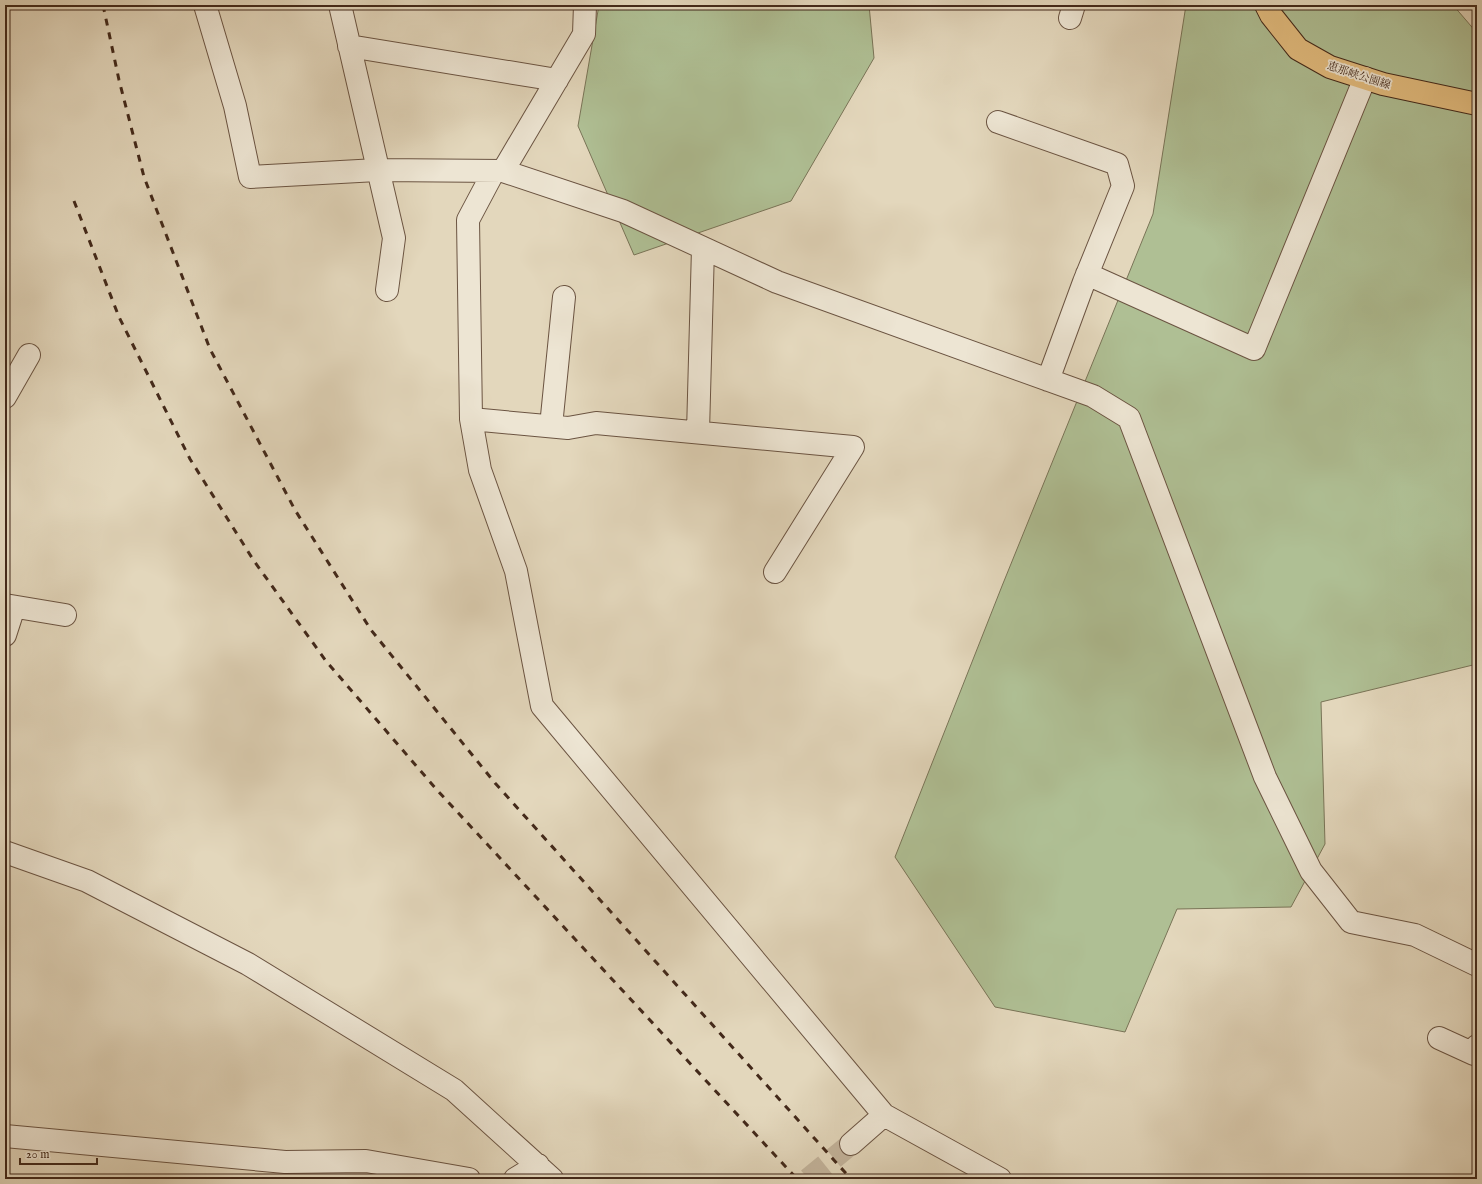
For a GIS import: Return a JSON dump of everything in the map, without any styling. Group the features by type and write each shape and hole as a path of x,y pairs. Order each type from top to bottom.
{"main road":[{"name":"恵那峡公園線","path":"1266,5 1271,15 1298,49 1330,67 1383,84 1477,104"}],"street":[{"path":"205,5 235,106 250,177 377,170 498,171 623,211 777,282 1093,396 1128,418 1265,777 1311,871 1351,922 1415,935 1477,965"},
{"path":"340,5 377,170 394,238 387,290"},
{"path":"585,5 584,34 557,80 468,220 471,419 480,470 516,572 542,706 884,1115 1000,1179"},
{"path":"349,46 557,80"},
{"path":"1087,274 1254,349 1365,78"},
{"path":"998,122 1117,164 1123,186 1087,274 1048,380"},
{"path":"698,432 703,248"},
{"path":"551,426 564,297"},
{"path":"5,397 29,355"},
{"path":"471,419 568,428 596,423 853,446 775,572"},
{"path":"5,635 10,606 65,615"},
{"path":"5,852 87,881 248,964 454,1090 545,1172"},
{"path":"1439,1038 1474,1054 1477,1046"},
{"path":"851,1144 884,1115"},
{"path":"5,1136 285,1162 366,1161 469,1179"},
{"path":"515,1179 545,1172"}],"green space":[{"path":"599,5 869,5 874,58 791,201 634,255 578,126"},
{"path":"1186,5 1453,5 1477,33 1477,664 1321,702 1325,844 1291,907 1177,909 1125,1032 995,1007 895,857 1002,586 1153,214"}],"tunnel":[{"path":"808,1179 851,1144"}],"railway":[{"path":"103,5 119,80 144,177 210,349 295,510 371,630 495,783 851,1179"},
{"path":"74,201 119,317 190,459 254,561 326,661 437,790 797,1179"}]}
